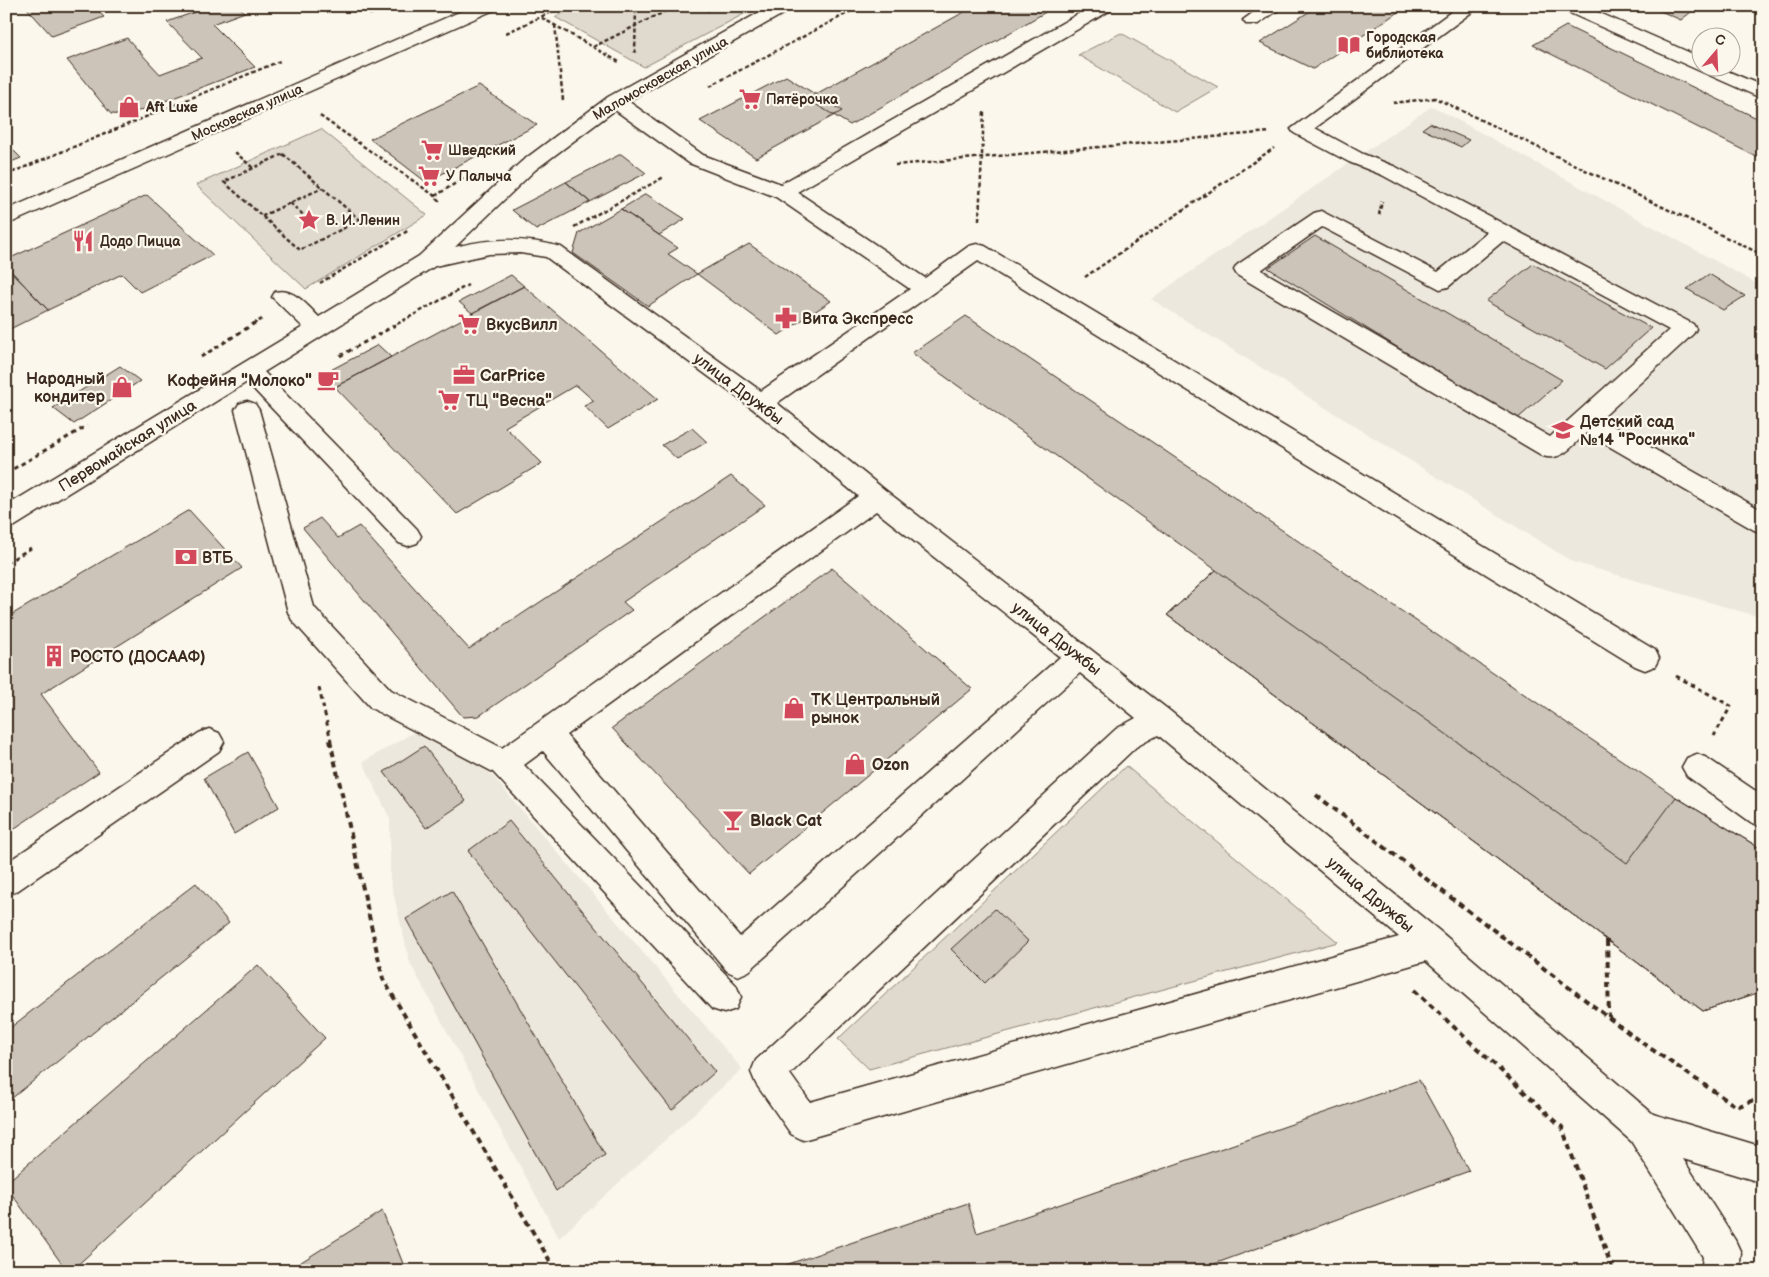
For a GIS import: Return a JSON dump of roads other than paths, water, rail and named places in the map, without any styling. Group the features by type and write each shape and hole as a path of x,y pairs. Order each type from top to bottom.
{"street":[{"name":"Маломосковская улица","path":"495,196 528,166 615,101 784,6"},
{"path":"783,192 1105,6"},
{"path":"1252,20 1275,6"},
{"path":"1471,6 1301,129 1356,158 1389,171 1685,329 1552,450 1245,270 1321,218 1440,282 1501,231"},
{"path":"1569,6 1692,61"},
{"name":"Московская улица","path":"6,218 481,8"},
{"path":"1729,78 1763,93"},
{"path":"615,101 696,159 783,192 925,290"},
{"path":"495,196 492,216 504,230 530,246"},
{"path":"427,261 495,196"},
{"name":"улица Дружбы","path":"427,261 475,248 530,246 553,252 761,403 876,497 1160,720 1431,944 1643,1129 1722,1253 1720,1271"},
{"path":"761,403 925,290 977,251 1645,658"},
{"name":"Первомайская улица","path":"6,519 427,261"},
{"path":"286,300 318,328"},
{"path":"249,370 408,536"},
{"path":"247,410 302,612 381,700 503,763 724,997"},
{"path":"1583,420 1763,523"},
{"path":"503,763 876,497"},
{"path":"546,733 738,960 1080,656"},
{"path":"1160,720 1126,738 768,1072 803,1122 1431,944"},
{"path":"6,881 209,742"},
{"path":"1697,767 1763,813"},
{"name":"улица Дружбы","path":"1643,1129 1763,1165"}],"place":[{"name":"Городская библиотека","path":"1349,45"},
{"name":"Пятёрочка","path":"750,99"},
{"name":"Aft Luxe","path":"129,107"},
{"name":"Шведский","path":"432,150"},
{"name":"У Палыча","path":"429,176"},
{"name":"В. И. Ленин","path":"309,220"},
{"name":"Додо Пицца","path":"83,241"},
{"name":"Вита Экспресс","path":"786,318"},
{"name":"ВкусВилл","path":"469,324"},
{"name":"CarPrice","path":"464,375"},
{"name":"Кофейня \"Молоко\"","path":"328,380"},
{"name":"Народный кондитер","path":"122,387"},
{"name":"ТЦ \"Весна\"","path":"449,400"},
{"name":"Детский сад №14 \"Росинка\"","path":"1563,430"},
{"name":"ВТБ","path":"186,557"},
{"name":"РОСТО (ДОСААФ)","path":"54,656"},
{"name":"ТК Центральный рынок","path":"794,708"},
{"name":"Ozon","path":"855,764"},
{"name":"Black Cat","path":"733,820"}]}
